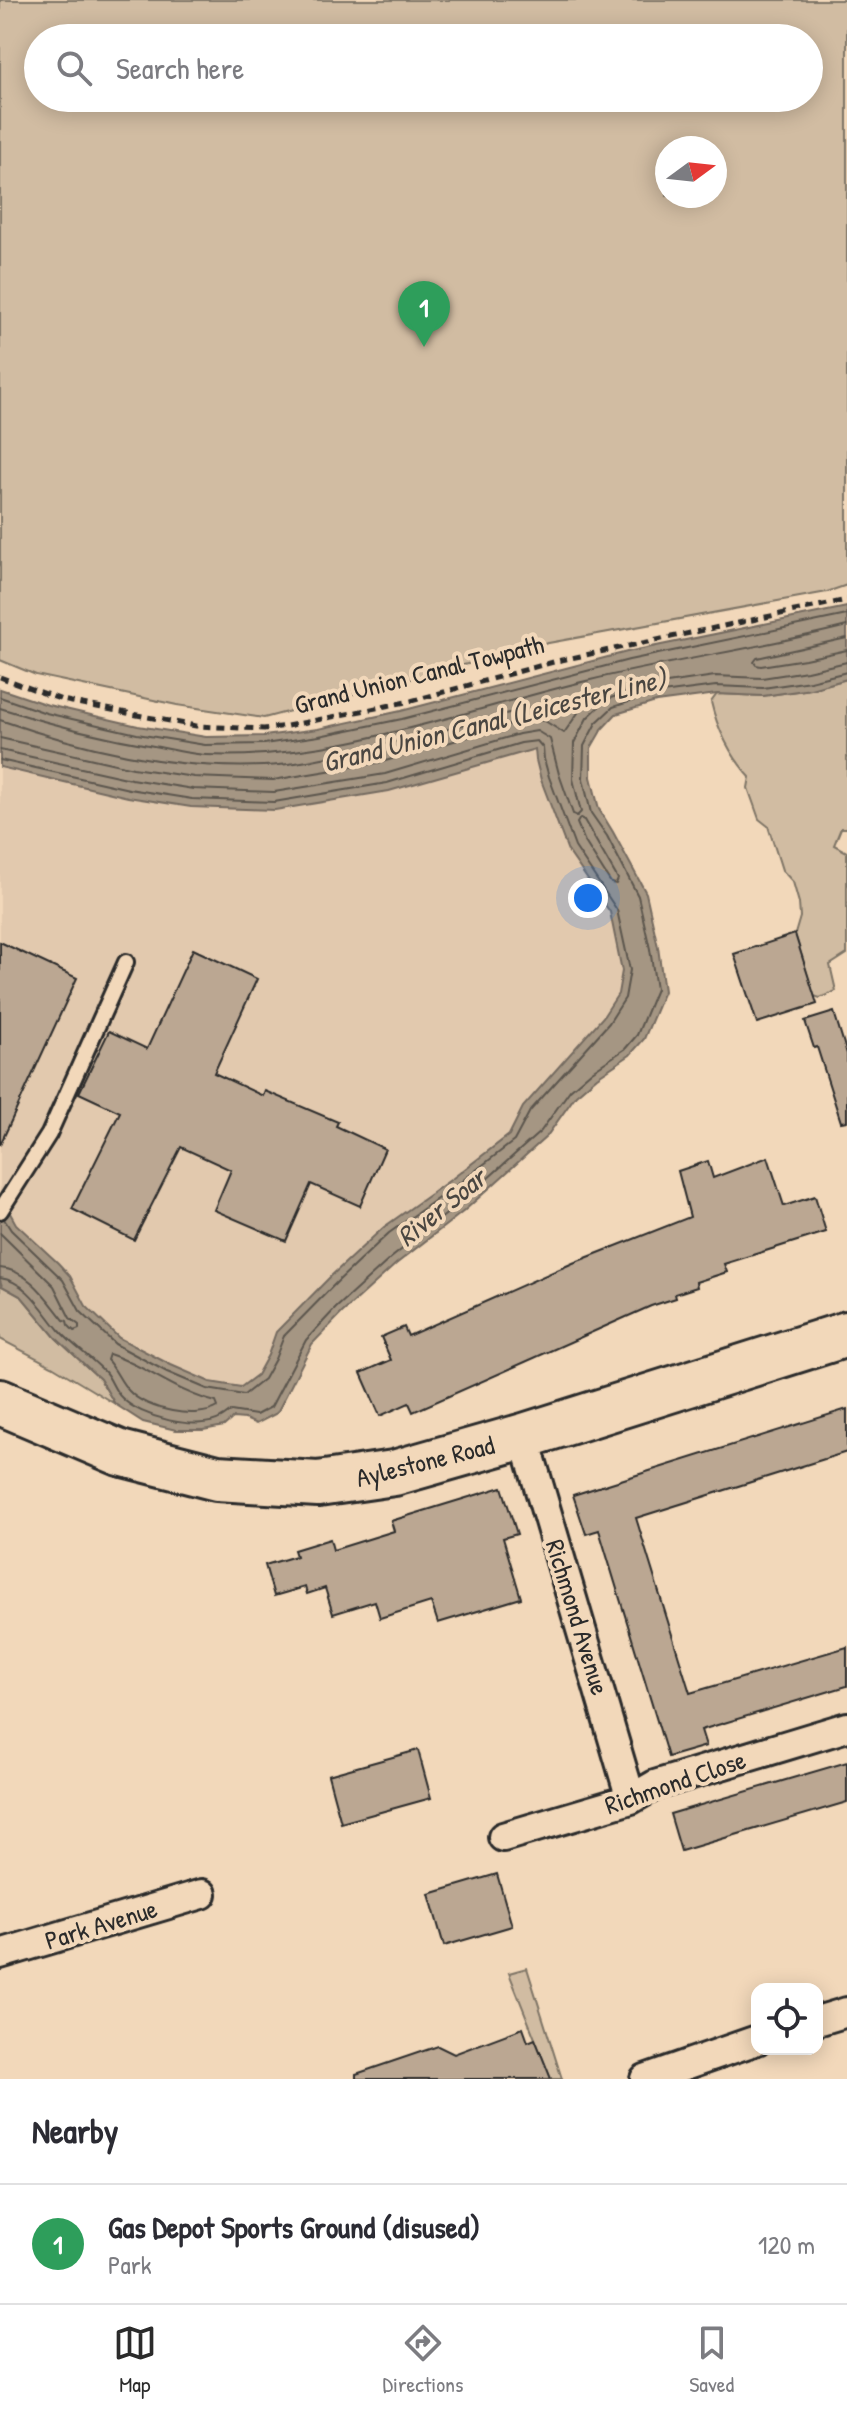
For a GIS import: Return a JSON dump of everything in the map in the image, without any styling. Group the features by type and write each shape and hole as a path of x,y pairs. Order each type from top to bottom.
{"main road":[{"name":"Aylestone Road","path":"0,1402 120,1453 217,1478 318,1484 394,1473 524,1436 847,1334"}],"street":[{"name":"Richmond Avenue","path":"524,1436 631,1799"},
{"name":"Richmond Close","path":"503,1837 631,1799 655,1785 847,1727"},
{"name":"Park Avenue","path":"0,1954 202,1894"},
{"path":"823,2019 847,2012"},
{"path":"645,2079 751,2042"}],"lane":[{"path":"0,1211 49,1134 126,962"}],"path":[{"name":"Grand Union Canal Towpath","path":"0,677 62,700 137,715 196,726 264,729 411,701 571,658 847,600"}],"shaded area":[{"path":"0,0 847,0 847,585 827,592 543,644 264,718 177,705 36,675 0,660"},
{"path":"847,679 847,828 841,828 834,845 847,852 847,954 830,965 836,991 820,998 814,996 795,934 800,917 793,882 782,870 768,826 759,819 748,788 750,777 726,742 711,702 717,694 763,696 811,689"},
{"path":"536,748 541,780 568,851 610,912 622,971 618,994 603,1017 523,1107 509,1135 331,1276 291,1315 276,1332 257,1375 241,1388 210,1382 119,1338 86,1306 70,1276 16,1224 0,1195 0,767 128,797 191,807 275,810 389,791"},
{"path":"0,1280 2,1286 22,1297 56,1338 100,1379 115,1404 0,1339"},
{"path":"527,1968 562,2079 551,2079 509,1973"}],"water":[{"path":"847,607 847,679 811,689 763,696 717,694 656,702 616,714 602,729 591,748 591,777 599,809 646,893 664,991 644,1039 630,1055 576,1095 547,1136 464,1211 396,1264 342,1313 312,1344 277,1413 256,1424 233,1418 224,1426 203,1430 176,1430 143,1422 115,1404 100,1379 56,1338 22,1297 2,1286 0,1195 16,1224 70,1276 86,1306 119,1338 210,1382 241,1387 257,1375 276,1332 331,1276 384,1227 509,1135 523,1107 603,1017 618,994 622,971 610,912 568,851 541,780 535,749 389,791 275,810 191,807 128,797 0,767 0,689 48,705 138,726 206,737 264,736 318,729 401,711 627,652"}],"building":[{"path":"795,934 817,1004 757,1023 734,954"},
{"path":"0,942 77,978 0,1145"},
{"path":"193,949 257,979 214,1073 263,1096 265,1091 338,1122 336,1126 385,1149 360,1206 311,1184 286,1241 214,1210 231,1170 181,1147 134,1240 72,1209 120,1112 79,1093 109,1031 147,1049"},
{"path":"834,1012 847,1054 847,1121 841,1122 817,1047 814,1048 805,1021"},
{"path":"768,1157 784,1206 815,1196 826,1232 724,1264 727,1272 696,1282 697,1287 675,1294 676,1298 651,1306 413,1412 409,1403 380,1416 361,1373 391,1360 381,1337 404,1327 408,1336 573,1263 690,1217 678,1171 708,1161 713,1178"},
{"path":"847,1409 847,1452 636,1518 690,1693 847,1647 847,1686 701,1730 706,1746 668,1757 599,1530 586,1534 573,1495"},
{"path":"502,1487 517,1534 503,1538 521,1598 438,1623 431,1602 380,1618 375,1601 333,1614 325,1588 307,1594 305,1587 274,1596 265,1565 296,1556 294,1550 330,1539 333,1550 394,1531 391,1521"},
{"path":"418,1750 431,1798 341,1823 328,1775"},
{"path":"847,1762 847,1802 681,1851 670,1814"},
{"path":"497,1874 512,1926 444,1946 429,1894"},
{"path":"523,2028 528,2042 535,2039 551,2079 356,2079 356,2074 438,2046 454,2054"}],"place":[{"name":"Gas Depot Sports Ground (disused)","path":"424,347"}],"water label":[{"name":"Grand Union Canal (Leicester Line)","path":"494,720"},
{"name":"River Soar","path":"441,1207"}]}
